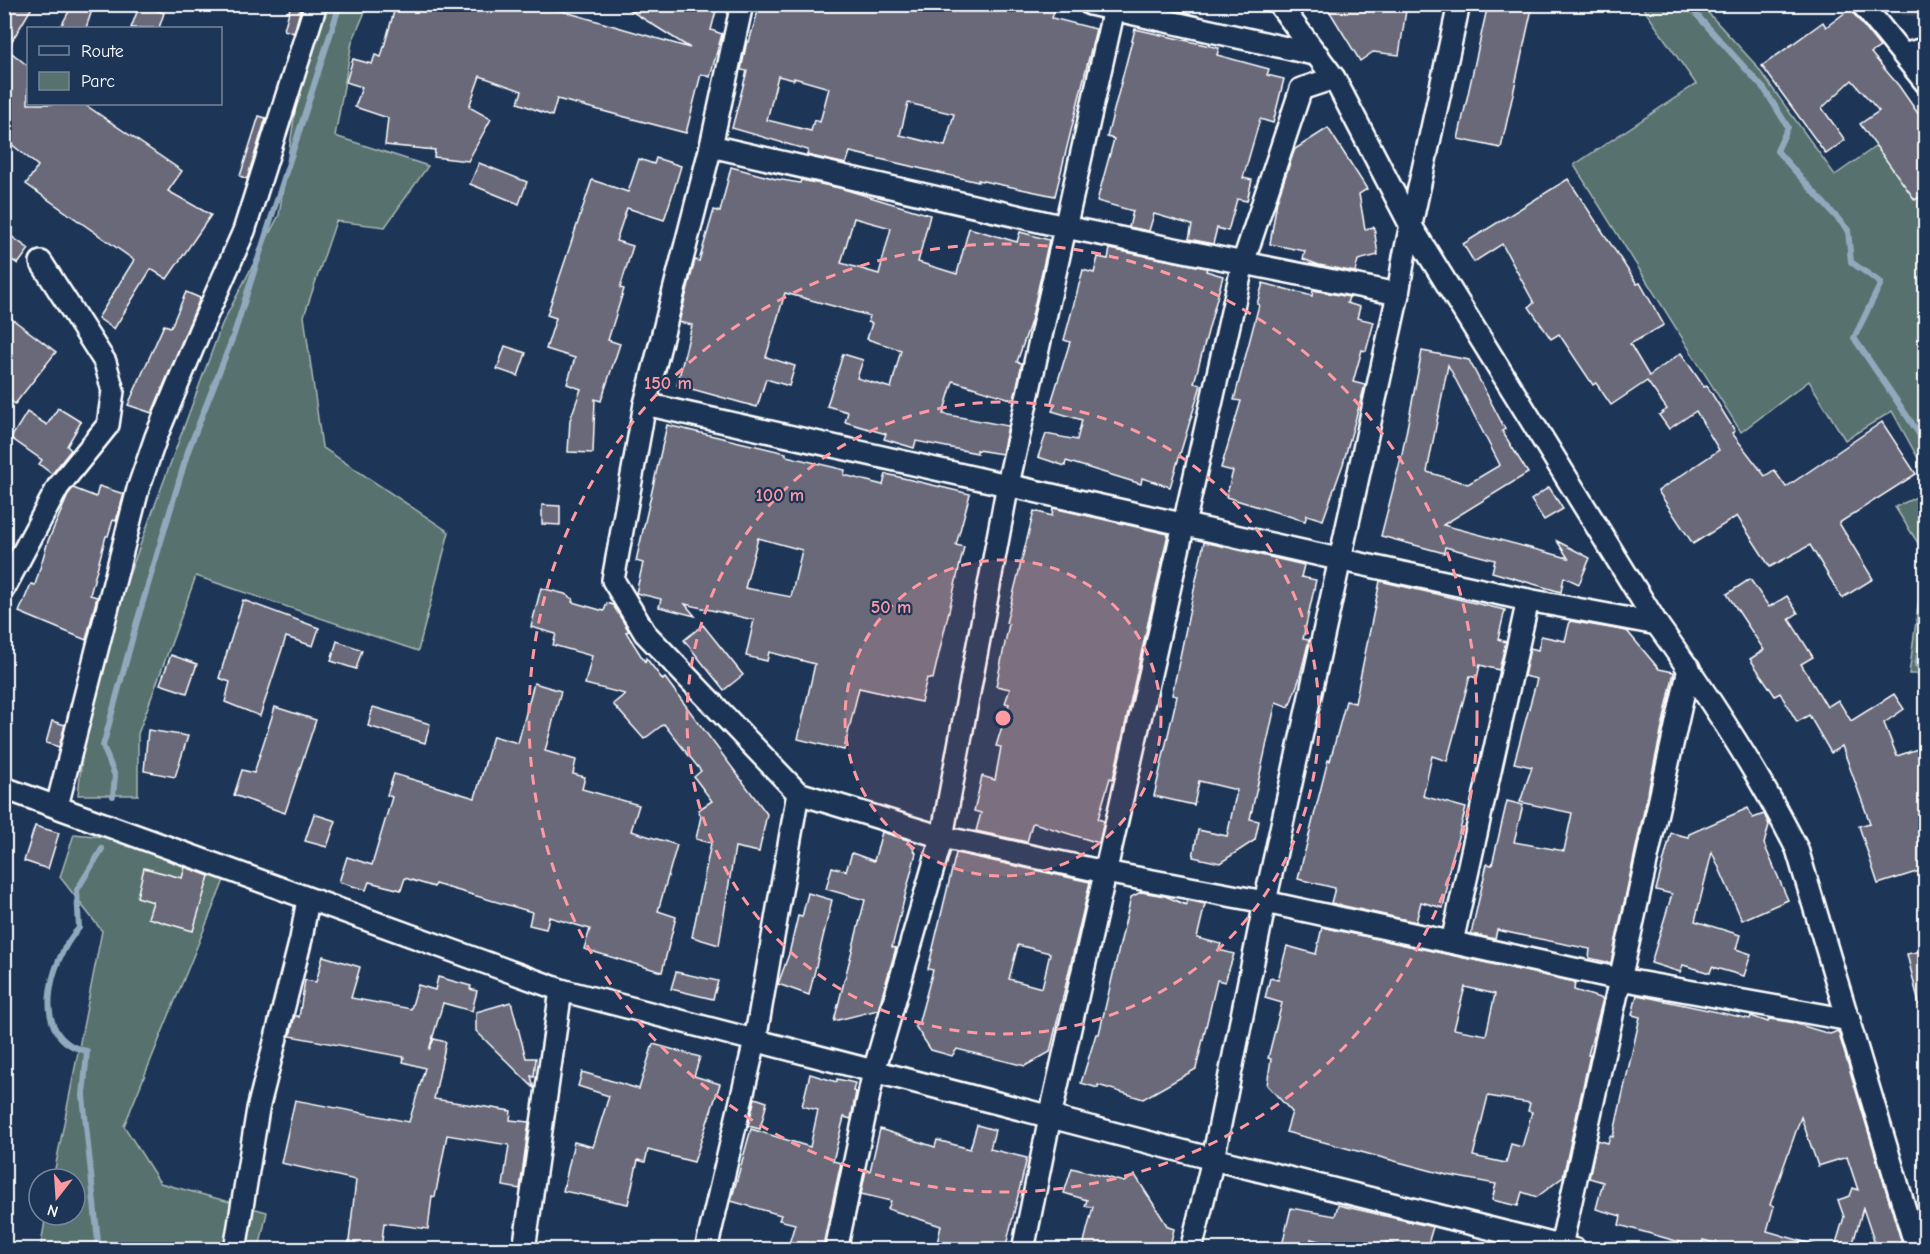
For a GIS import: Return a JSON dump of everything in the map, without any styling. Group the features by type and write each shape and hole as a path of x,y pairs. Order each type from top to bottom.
{"street":[{"path":"57,806 138,489 156,436 244,231 315,4"},
{"path":"742,4 711,146 645,404 613,580 645,633 798,793 942,837 1105,872 1264,902 1620,979 1850,1020"},
{"path":"1090,4 1114,7 1318,55"},
{"path":"1279,4 1334,78 1411,226 1657,624 1689,668 1769,794 1797,849 1917,1250"},
{"path":"1191,1250 1213,1159 1264,902 1398,294 1458,4"},
{"path":"1862,4 1926,83"},
{"path":"836,1250 874,1071 942,837 1008,484 1114,7"},
{"path":"1904,55 1926,48"},
{"path":"1023,1250 1050,1117 1183,523 1244,263 1301,89 1334,78"},
{"path":"711,146 1065,227 1398,294"},
{"path":"4,588 58,487 108,425 113,391 105,362 41,262"},
{"path":"645,404 1183,523 1338,560 1528,600 1657,624"},
{"path":"1452,942 1528,600"},
{"path":"4,788 561,990 1213,1159 1569,1248 1620,979 1689,668"},
{"path":"706,1250 755,1041 798,793"},
{"path":"235,1250 258,1109 301,939 308,899"},
{"path":"524,1250 561,990"}],"shaded area":[{"path":"1896,5 1925,5 1925,17 1902,15"}],"green space":[{"path":"322,5 368,5 352,42 335,136 428,166 385,227 336,221 304,316 322,447 449,532 418,651 196,576 138,734 138,795 78,795 83,748 115,613 222,324 279,215 302,67"},
{"path":"1641,5 1701,5 1755,64 1835,175 1925,112 1925,471 1892,411 1845,440 1809,381 1741,432 1574,165 1696,84"},
{"path":"1925,493 1925,554 1895,507"},
{"path":"1925,554 1925,674 1909,674"},
{"path":"74,834 126,839 227,873 124,1126 160,1183 267,1212 259,1249 40,1250 44,1227 87,1227 87,1167 55,1167 102,931 60,877"}],"building":[{"path":"4,4 34,4 7,49 27,65 27,105 85,105 182,171 168,191 211,215 167,279 151,269 114,329 98,318 134,260 26,184 38,166 4,138"},
{"path":"73,4 94,4 86,27 61,27"},
{"path":"140,4 164,13 159,27 131,27"},
{"path":"291,4 302,4 294,33 284,30"},
{"path":"402,4 538,4 690,48 620,4 687,4 716,11 711,30 722,34 710,77 701,74 686,133 557,99 552,116 518,103 522,91 480,76 469,107 491,119 468,161 434,157 435,150 385,145 388,118 355,107 362,87 346,82 353,59 372,64 375,55 381,57 395,8 401,10"},
{"path":"760,4 1002,4 1021,10 1023,4 1041,4 1055,8 1052,18 1096,29 1055,196 978,180 978,182 850,152 846,164 807,155 808,150 732,128 747,71 741,70 747,41 749,42","holes":["778,76 829,88 820,122 814,120 811,131 767,120","908,103 954,114 945,146 900,135"]},
{"path":"1325,4 1407,4 1399,55 1373,52 1360,61"},
{"path":"1488,4 1533,4 1501,148 1458,139"},
{"path":"1850,9 1880,47 1871,53 1899,86 1926,125 1926,193 1915,200 1860,124 1879,111 1852,80 1822,108 1845,140 1826,154 1762,66 1823,22 1826,27"},
{"path":"1135,29 1219,48 1217,55 1269,69 1267,75 1284,79 1273,123 1260,119 1243,178 1252,180 1247,201 1237,199 1228,231 1217,228 1213,244 1189,239 1192,225 1154,214 1149,231 1129,227 1133,211 1097,201 1114,139 1107,137"},
{"path":"259,116 266,118 247,179 240,176"},
{"path":"1328,128 1367,189 1359,194 1365,229 1374,227 1378,255 1358,260 1355,272 1319,265 1303,259 1305,251 1270,244 1277,201 1295,149"},
{"path":"656,158 681,166 673,193 664,220 627,208 616,241 633,246 620,288 624,289 608,340 620,344 601,401 595,399 593,453 568,452 570,420 581,389 567,384 575,358 546,349 556,318 547,315 592,180 628,192 639,159 654,164"},
{"path":"479,163 527,182 519,204 470,184"},
{"path":"731,167 776,179 800,183 801,180 840,188 930,215 918,262 957,274 969,228 1017,242 1020,232 1049,240 1031,321 1017,362 1022,363 1014,400 953,381 943,414 1008,426 1002,454 977,450 977,453 916,441 914,448 884,439 886,434 845,422 848,412 827,406 843,354 863,360 857,378 891,388 901,350 867,339 872,323 868,322 870,316 785,293 766,357 795,366 789,386 766,379 757,407 677,385 692,325 679,322 695,260 699,261 714,210 720,212","holes":["854,218 891,228 879,274 841,263"]},
{"path":"1568,179 1637,284 1640,283 1664,325 1630,344 1649,376 1681,353 1704,387 1707,386 1735,431 1732,433 1765,476 1774,470 1786,487 1882,422 1916,474 1839,523 1873,579 1842,598 1810,545 1770,567 1737,516 1693,544 1658,491 1719,450 1696,411 1669,429 1659,415 1667,409 1647,381 1611,405 1596,383 1593,385 1559,334 1551,339 1529,307 1534,303 1502,244 1474,262 1463,244"},
{"path":"4,231 29,249 18,264 4,255"},
{"path":"1110,249 1207,268 1206,271 1223,276 1194,383 1201,385 1170,487 1142,478 1141,484 1066,461 1065,466 1038,457 1046,434 1077,440 1082,420 1052,411 1055,404 1051,403 1070,342 1064,340 1083,270 1094,273 1098,257 1108,259"},
{"path":"1263,283 1312,296 1313,290 1349,297 1347,303 1360,307 1357,318 1374,322 1366,351 1362,350 1353,382 1365,385 1343,464 1323,520 1307,515 1305,521 1226,497 1233,471 1221,468 1241,401 1234,400"},
{"path":"186,292 200,298 152,413 128,405 164,325 171,327"},
{"path":"4,313 56,352 15,404 4,396"},
{"path":"505,346 526,353 518,376 497,369"},
{"path":"1422,351 1469,360 1505,429 1502,431 1528,473 1443,525 1568,558 1557,541 1590,558 1579,584 1564,577 1561,592 1492,572 1495,560 1445,547 1444,553 1381,536 1402,454","holes":["1448,365 1500,465 1468,484 1427,472"]},
{"path":"58,408 81,422 67,446 71,450 52,474 39,464 42,460 11,438 27,412 47,425"},
{"path":"667,425 786,453 786,456 845,470 844,475 883,485 886,474 970,494 956,545 964,547 933,679 927,678 921,702 859,688 844,750 798,739 815,664 769,652 767,661 746,656 754,620 685,604 695,616 659,607 661,599 636,593 643,563 636,561","holes":["758,538 802,550 791,597 745,588"]},
{"path":"99,486 124,494 116,521 113,520 108,536 106,536 90,595 97,597 86,640 19,612 31,584 35,585 48,541 69,493 73,488 96,497"},
{"path":"1549,487 1563,509 1544,520 1531,500"},
{"path":"542,505 560,506 560,525 542,524"},
{"path":"1053,508 1168,534 1113,779 1110,778 1098,819 1104,821 1099,843 1034,823 1027,842 976,831 981,813 974,811 982,776 995,780 1001,747 996,746 1009,704 1005,703 1010,689 996,686 1009,624 1006,623 1034,511 1052,516"},
{"path":"1204,542 1304,565 1301,577 1316,580 1303,639 1309,640 1299,680 1289,707 1276,702 1250,819 1259,821 1255,840 1220,863 1193,857 1198,830 1227,836 1237,790 1199,781 1194,805 1154,796 1177,696 1172,695"},
{"path":"1750,579 1769,607 1787,596 1798,613 1789,619 1813,657 1801,664 1827,707 1838,700 1851,721 1894,694 1904,709 1884,723 1897,756 1926,746 1926,869 1878,884 1859,826 1870,823 1842,746 1831,753 1809,715 1797,722 1780,693 1775,696 1750,659 1764,650 1727,594"},
{"path":"1380,581 1505,610 1498,639 1506,642 1499,670 1480,665 1477,678 1470,676 1447,761 1432,756 1423,796 1466,808 1445,884 1448,884 1443,908 1421,902 1416,922 1331,903 1335,888 1298,879 1328,760 1330,761 1346,701 1355,703"},
{"path":"541,588 565,594 573,599 572,602 604,611 607,603 613,605 629,631 626,632 645,662 646,658 663,680 665,678 767,814 759,852 735,847 719,945 692,937 711,843 696,839 701,816 698,810 712,801 694,777 701,771 664,724 644,739 613,704 625,694 585,684 592,656 553,645 556,634 531,627"},
{"path":"243,600 319,628 313,646 286,637 260,716 225,702 230,682 219,678"},
{"path":"1570,621 1627,631 1659,669 1674,672 1611,963 1589,958 1590,949 1497,930 1495,939 1471,934 1487,864 1492,865 1507,801 1523,805 1514,842 1564,851 1572,813 1520,802 1532,767 1514,763 1537,679 1524,676 1530,648 1538,650 1541,636 1565,641"},
{"path":"703,625 743,675 724,690 684,640"},
{"path":"337,641 362,650 356,669 331,661"},
{"path":"171,655 197,664 187,693 160,684"},
{"path":"534,683 561,691 545,751 576,760 573,774 585,777 582,789 639,805 631,831 677,845 658,911 676,917 662,972 584,949 590,929 549,917 546,929 529,925 532,912 435,884 434,887 405,878 401,890 369,882 366,890 339,882 347,857 372,865 392,797 387,795 394,774 475,798 493,736 518,743"},
{"path":"275,707 316,720 285,813 234,795 242,770 254,773"},
{"path":"373,707 430,724 425,743 368,726"},
{"path":"52,721 65,725 59,747 46,743"},
{"path":"148,730 188,736 175,777 144,771"},
{"path":"1748,808 1753,818 1764,814 1769,825 1764,844 1788,900 1742,920 1712,852 1695,921 1740,935 1736,949 1751,954 1744,976 1712,967 1710,973 1683,965 1680,972 1651,963 1672,894 1656,890 1671,833 1688,837 1689,834"},
{"path":"314,814 336,821 327,847 305,841"},
{"path":"35,826 59,833 48,869 24,861"},
{"path":"882,832 908,840 916,853 892,947 896,948 878,1010 834,1021 865,900 826,889 832,867 846,871 852,853 874,861"},
{"path":"956,853 1090,882 1050,1052 1025,1066 957,1049 952,1056 931,1050 915,1026 920,1023 933,970 928,969","holes":["1018,945 1050,953 1042,988 1009,979"]},
{"path":"185,867 209,876 193,931 148,918 153,902 137,897 144,868 182,878"},
{"path":"1141,892 1165,896 1186,905 1187,900 1205,904 1197,938 1221,944 1219,950 1234,954 1225,982 1217,980 1196,1069 1143,1099 1098,1085 1098,1088 1081,1083 1096,1034 1099,1034 1131,897"},
{"path":"808,893 832,900 809,995 778,984 789,954 798,916 802,917"},
{"path":"1322,927 1575,982 1574,990 1603,999 1588,1055 1590,1055 1563,1177 1537,1197 1522,1192 1518,1206 1492,1200 1496,1184 1447,1175 1286,1132 1292,1112 1267,1085 1271,1059 1268,1058 1282,1003 1265,998 1270,978 1278,980 1287,946 1316,954","holes":["1465,987 1495,994 1486,1035 1454,1029","1488,1096 1530,1103 1528,1111 1532,1112 1522,1147 1511,1144 1506,1163 1473,1156"]},
{"path":"1926,950 1926,1004 1919,1004 1907,954"},
{"path":"323,956 360,967 351,998 411,1009 418,985 435,990 438,977 471,986 470,989 477,991 472,1011 443,1003 429,1050 434,1039 446,1042 434,1099 511,1111 510,1120 529,1122 520,1189 503,1186 509,1145 447,1135 435,1197 432,1196 428,1229 384,1223 381,1250 348,1250 356,1180 281,1163 295,1100 409,1122 425,1068 403,1062 404,1057 290,1036 295,1015 299,1017 305,980 316,982"},
{"path":"676,972 718,981 713,999 671,989"},
{"path":"1637,995 1750,1019 1751,1016 1768,1022 1769,1019 1790,1022 1830,1034 1838,1031 1904,1250 1877,1250 1863,1208 1851,1250 1834,1250 1844,1217 1838,1200 1850,1196 1853,1188 1858,1190 1847,1157 1818,1166 1801,1117 1770,1205 1774,1206 1767,1231 1815,1245 1815,1250 1736,1249 1703,1240 1701,1248 1619,1225 1621,1216 1596,1209 1603,1182 1589,1178 1597,1140 1608,1143 1610,1136 1613,1137 1640,1017 1632,1015"},
{"path":"511,1002 526,1058 536,1058 534,1077 531,1076 534,1088 476,1031 476,1012"},
{"path":"653,1044 700,1057 694,1076 720,1084 694,1162 648,1150 645,1162 638,1160 628,1204 563,1191 574,1142 593,1147 609,1096 578,1086 582,1072 639,1089"},
{"path":"810,1074 837,1082 837,1079 855,1083 853,1091 856,1092 851,1119 844,1117 833,1161 841,1163 822,1250 787,1250 795,1224 779,1220 781,1215 731,1201 751,1129 810,1147 818,1110 802,1106"},
{"path":"755,1098 767,1102 760,1129 748,1126"},
{"path":"977,1125 995,1130 990,1149 1027,1158 1005,1250 965,1250 937,1243 941,1226 888,1209 891,1201 861,1194 866,1170 870,1171 880,1129 935,1147 937,1140 970,1149"},
{"path":"1072,1168 1124,1182 1135,1175 1168,1227 1174,1229 1169,1250 1082,1250 1093,1207 1085,1206 1087,1200 1064,1193"},
{"path":"1338,1205 1433,1227 1426,1250 1412,1250 1386,1242 1384,1250 1352,1250 1311,1239 1309,1250 1281,1250 1291,1208 1335,1216"}],"waterway":[{"path":"113,796 115,776 103,746 136,625 188,451 233,337 340,4"},
{"path":"1687,4 1765,90 1788,127 1777,151 1848,230 1851,262 1881,283 1854,338 1926,444"},
{"path":"1926,618 1917,665 1926,665"},
{"path":"102,849 77,890 79,928 59,959 50,997 51,1016 57,1032 68,1044 87,1051 83,1096 98,1242 103,1250"}]}
